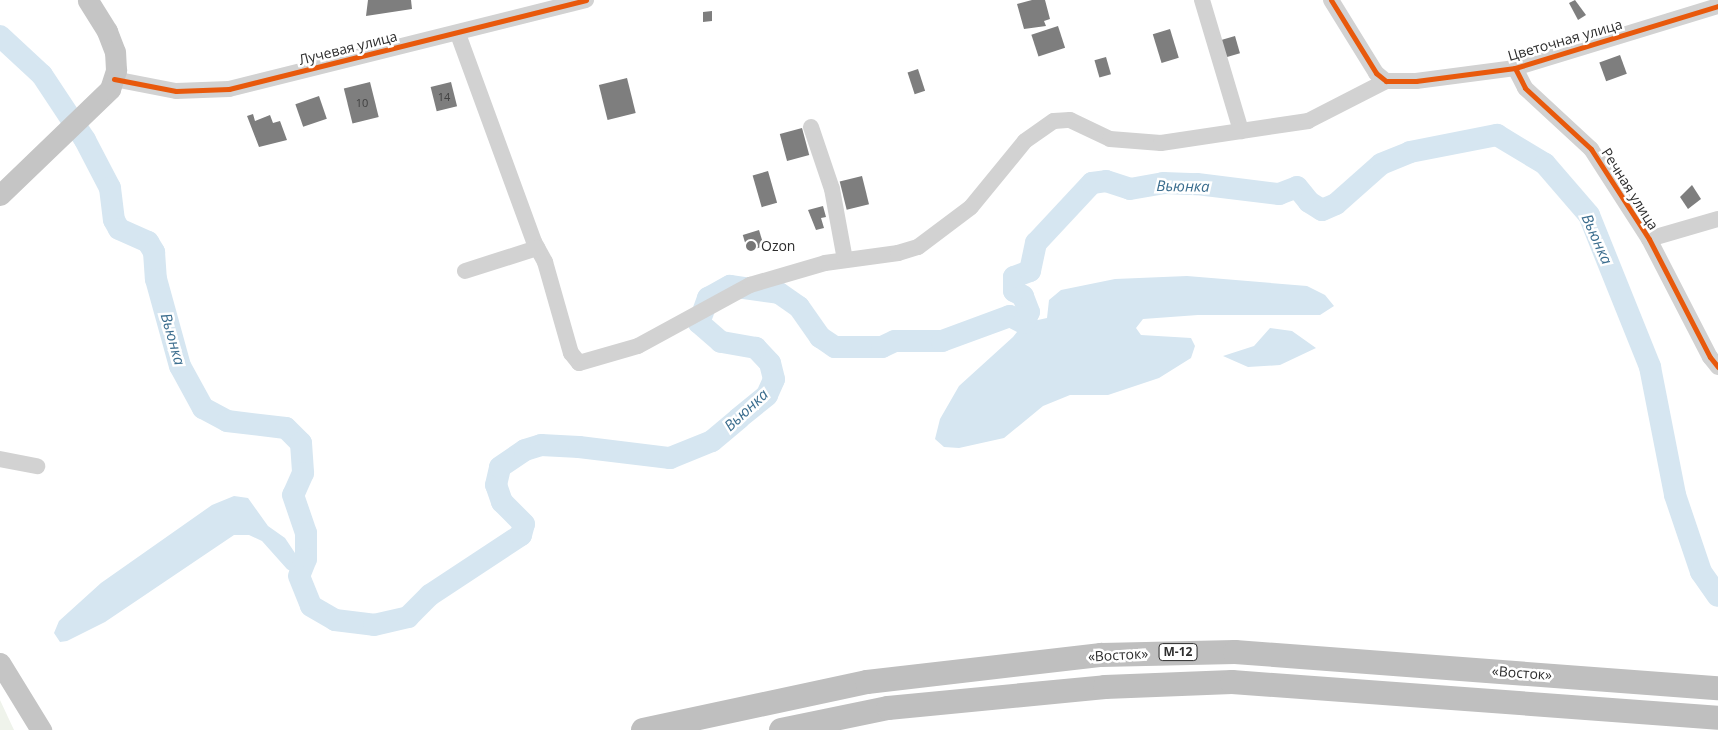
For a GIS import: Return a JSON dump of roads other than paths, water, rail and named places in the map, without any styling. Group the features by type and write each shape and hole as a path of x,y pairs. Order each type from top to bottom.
{"highway":[{"name":"«Восток»","path":"643,730 867,682 1101,655 1235,652 1718,688"},
{"name":"«Восток»","path":"781,730 888,708 1105,687 1232,682 1718,718"}],"main road":[{"path":"0,195 36,157 102,100 114,79 116,61 112,42 88,0"},
{"path":"0,663 41,730"}],"street":[{"name":"Лучевая улица","path":"114,79 176,91 229,89 361,54 458,34 586,0"},
{"path":"1202,0 1241,131"},
{"path":"458,34 537,248 545,262 571,353 579,363 638,346 750,285 845,260 898,253 918,247 971,206 1025,141 1054,121 1070,120 1110,139 1129,143 1161,143 1308,121 1386,81 1376,73 1331,0"},
{"name":"Цветочная улица","path":"1386,81 1416,81 1515,68 1718,6"},
{"name":"Речная улица","path":"1515,68 1526,88 1592,149 1649,240 1710,357 1718,366"},
{"path":"811,127 832,189 845,260"},
{"path":"1649,240 1718,219"},
{"path":"465,271 537,248"},
{"path":"0,459 37,466"}],"waterway":[{"name":"Вьюнка","path":"0,36 42,75 85,140 110,188 114,220 119,229 148,242 154,252 156,279 180,366 203,408 227,421 286,428 301,443 303,473 293,495 306,533 306,559 299,576 311,606 335,620 374,625 408,617 430,595 521,535 524,524 502,502 496,485 500,467 525,450 541,445 579,447 670,458 712,441 767,395 774,379 770,363 756,348 721,342 699,323 708,298 730,286 779,293 799,307 820,337 835,347 882,347 895,341 942,341 1010,316 1024,323 1029,312 1023,296 1014,291 1014,277 1030,271 1036,243 1092,183 1106,181 1130,189 1163,183 1197,184 1279,194 1297,187 1309,202 1322,210 1336,204 1381,164 1410,152 1497,135 1545,164 1589,215 1650,367 1675,495 1701,572 1718,596"}],"place":[{"name":"Ozon","path":"751,246"}]}
